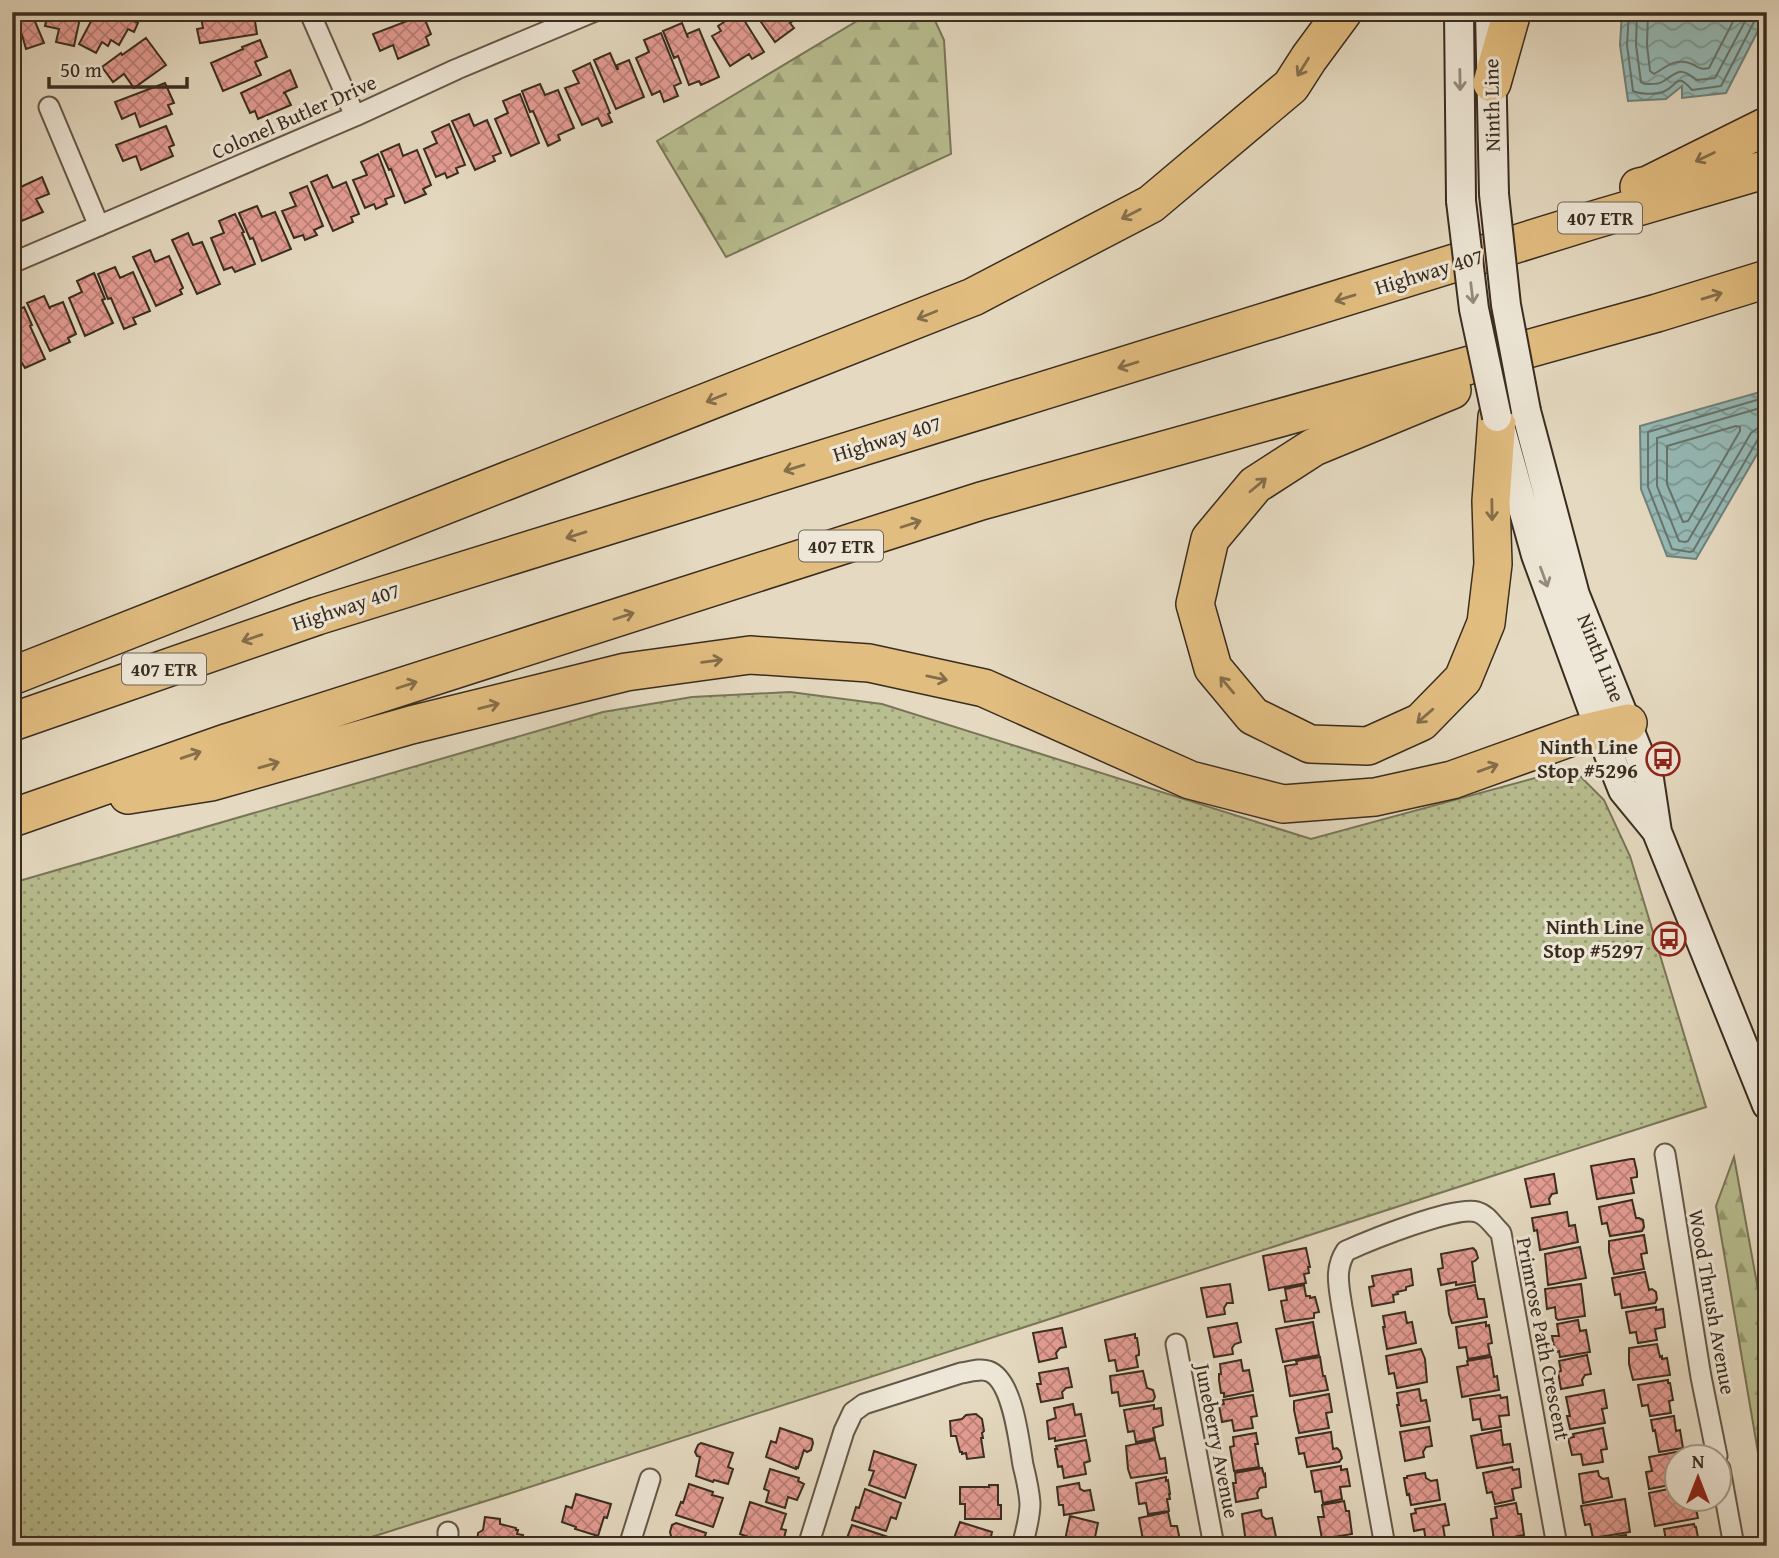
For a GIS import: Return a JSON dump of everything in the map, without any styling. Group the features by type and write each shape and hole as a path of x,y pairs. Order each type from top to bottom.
{"highway":[{"path":"12,676 973,297 1151,204 1291,86 1343,12"},
{"path":"1492,83 1512,12"},
{"path":"1434,270 1566,210 1648,185 1767,127"},
{"name":"Highway 407","path":"12,722 317,616 1590,221 1767,169"},
{"name":"407 ETR","path":"23,814 229,742 981,501 1657,313 1767,279"},
{"path":"1512,414 1491,501 1493,564 1486,623 1463,679 1420,722 1368,746 1310,744 1253,716 1213,668 1195,604 1210,539 1255,485 1314,447 1575,340 1657,313"},
{"path":"23,814 211,782 411,725 626,672 750,655 869,663 984,688 1190,780 1283,804 1375,797 1452,780 1580,734 1614,727"}],"main road":[{"name":"Ninth Line","path":"1459,12 1461,201 1474,309 1575,595 1614,727 1623,790 1657,831 1767,1105"},
{"name":"Ninth Line","path":"1490,12 1494,194 1506,305 1512,414"}],"street":[{"name":"Colonel Butler Drive","path":"12,263 593,12"},
{"path":"310,13 355,116"},
{"path":"50,107 99,226"},
{"name":"Wood Thrush Avenue","path":"1665,1154 1714,1442"},
{"name":"Primrose Path Crescent","path":"1385,1546 1337,1271 1346,1251 1357,1246 1418,1223 1473,1210 1487,1216 1501,1233 1557,1546"},
{"name":"Juneberry Avenue","path":"1176,1344 1214,1546"},
{"path":"808,1546 844,1431 853,1412 864,1404 977,1370 988,1371 999,1379 1015,1418 1030,1501 1029,1520 1022,1546"},
{"path":"629,1546 650,1479"},
{"path":"1728,1512 1734,1546"}],"green space":[{"path":"872,12 931,12 944,40 951,154 726,257 657,141"},
{"path":"790,692 882,704 1311,839 1572,768 1604,800 1630,856 1706,1107 343,1546 12,1546 12,883 603,712 692,697"},
{"path":"1734,1157 1767,1339 1767,1505 1716,1206"}],"water":[{"path":"1622,12 1765,12 1765,17 1726,93 1682,98 1682,86 1666,99 1628,101 1620,45"},
{"path":"1767,390 1767,437 1696,559 1667,556 1641,489 1640,426"}],"building":[{"path":"12,12 31,12 44,43 26,49 22,35 12,40"},
{"path":"48,12 80,12 74,46 56,42 59,29 45,26"},
{"path":"96,12 132,12 135,14 132,20 138,23 134,32 128,29 119,45 111,40 108,46 102,42 96,53 79,44"},
{"path":"200,12 241,12 242,17 254,15 257,34 200,43 197,29 203,28"},
{"path":"479,12 497,12 481,18"},
{"path":"741,12 764,52 752,59 749,54 730,66 712,36 721,31 718,26 724,22 718,13"},
{"path":"754,12 792,12 796,19 790,23 794,28 775,42"},
{"path":"423,15 431,34 426,37 429,45 398,59 393,45 380,51 373,34"},
{"path":"682,23 688,38 687,34 699,29 719,77 701,85 699,81 689,85 678,56 674,58 663,31"},
{"path":"661,33 681,83 674,86 678,96 664,102 660,91 652,95 636,58 649,52 644,40"},
{"path":"146,38 166,65 134,88 124,74 113,82 102,67"},
{"path":"260,40 267,57 255,62 261,75 223,91 211,63"},
{"path":"610,53 617,69 617,65 629,60 644,97 616,109 594,60"},
{"path":"590,63 612,122 602,126 598,118 582,125 565,88 579,83 573,71"},
{"path":"290,70 297,87 283,93 291,105 258,119 255,111 250,113 241,93"},
{"path":"165,83 174,103 168,105 172,114 140,127 135,113 122,119 115,102"},
{"path":"540,84 545,95 558,90 574,128 558,135 560,140 548,146 522,91"},
{"path":"520,94 539,143 511,156 495,119 508,113 503,101"},
{"path":"469,114 474,126 487,120 501,153 493,156 495,161 475,170 452,121"},
{"path":"449,124 465,165 456,168 458,173 447,178 445,173 436,177 424,149 437,143 432,132"},
{"path":"166,126 174,145 169,147 173,156 141,170 136,156 123,161 116,145"},
{"path":"399,144 403,156 417,150 431,185 423,189 426,194 405,203 381,152"},
{"path":"378,154 394,196 385,199 387,204 376,209 374,204 365,208 353,180 367,175 361,162"},
{"path":"327,175 333,188 346,182 359,214 351,217 353,222 333,231 311,182"},
{"path":"42,177 49,194 36,199 43,212 12,225 12,191"},
{"path":"307,186 323,226 314,230 317,235 305,240 303,235 294,238 282,211 296,206 290,193"},
{"path":"257,206 262,217 275,212 291,249 262,261 239,213"},
{"path":"235,214 255,264 235,272 232,267 224,270 211,238 224,233 219,221"},
{"path":"188,233 193,245 202,242 220,284 197,294 172,240"},
{"path":"150,250 155,262 169,256 183,288 180,290 182,294 156,306 133,257"},
{"path":"115,267 120,278 133,272 150,311 133,318 136,324 124,329 98,274"},
{"path":"94,273 105,299 102,300 113,323 85,336 69,298 82,292 77,281"},
{"path":"44,296 50,309 63,302 76,334 68,338 70,342 50,351 27,303"},
{"path":"24,307 45,359 25,368 22,363 15,366 12,361 12,329 15,331 12,313"},
{"path":"1634,1159 1637,1177 1631,1178 1634,1193 1597,1199 1591,1166"},
{"path":"1554,1174 1557,1193 1552,1194 1550,1204 1531,1207 1525,1179"},
{"path":"1632,1200 1636,1218 1643,1220 1642,1231 1610,1236 1607,1223 1602,1224 1599,1207"},
{"path":"1567,1212 1569,1226 1575,1225 1578,1242 1540,1250 1532,1218"},
{"path":"1644,1235 1647,1253 1641,1254 1644,1269 1614,1274 1609,1241"},
{"path":"1580,1247 1586,1278 1548,1285 1545,1254"},
{"path":"1306,1248 1310,1267 1309,1273 1304,1274 1306,1283 1269,1290 1263,1256"},
{"path":"1473,1248 1478,1258 1472,1262 1475,1282 1441,1285 1438,1269 1443,1268 1441,1254"},
{"path":"1411,1269 1413,1285 1393,1295 1394,1302 1372,1306 1369,1287 1374,1286 1372,1276"},
{"path":"1645,1272 1649,1290 1656,1292 1655,1303 1622,1308 1620,1294 1615,1295 1612,1278"},
{"path":"1230,1284 1233,1303 1227,1303 1225,1314 1207,1317 1201,1288"},
{"path":"1581,1284 1585,1316 1558,1320 1555,1307 1547,1309 1545,1289"},
{"path":"1304,1285 1306,1296 1315,1297 1319,1312 1314,1313 1314,1318 1285,1322 1281,1301 1287,1300 1285,1289"},
{"path":"1475,1285 1478,1299 1484,1299 1487,1317 1452,1323 1446,1291"},
{"path":"1656,1307 1656,1310 1663,1309 1665,1327 1655,1329 1657,1340 1638,1343 1636,1332 1630,1333 1626,1312"},
{"path":"1405,1312 1407,1323 1412,1322 1416,1343 1387,1349 1383,1316"},
{"path":"1578,1320 1580,1331 1586,1330 1590,1352 1560,1357 1559,1351 1555,1352 1552,1336 1559,1336 1557,1324"},
{"path":"1313,1322 1319,1355 1283,1362 1276,1329"},
{"path":"1486,1322 1492,1343 1488,1344 1490,1355 1468,1359 1466,1347 1459,1348 1456,1327"},
{"path":"1237,1323 1241,1342 1232,1348 1233,1354 1214,1357 1208,1328"},
{"path":"1062,1328 1066,1347 1060,1348 1056,1353 1057,1358 1039,1362 1033,1333"},
{"path":"1135,1334 1139,1351 1136,1356 1138,1367 1117,1371 1115,1360 1109,1361 1105,1340"},
{"path":"1657,1344 1660,1357 1667,1358 1670,1375 1633,1380 1629,1348"},
{"path":"1421,1349 1425,1359 1427,1382 1397,1388 1394,1373 1389,1374 1386,1356"},
{"path":"1587,1355 1591,1374 1585,1375 1583,1385 1561,1389 1559,1361"},
{"path":"1320,1357 1328,1390 1290,1396 1285,1366 1297,1364 1296,1361"},
{"path":"1491,1357 1499,1390 1462,1397 1457,1367 1468,1365 1467,1361"},
{"path":"1241,1360 1243,1371 1249,1370 1253,1391 1224,1397 1219,1380 1220,1364"},
{"path":"1068,1368 1072,1387 1062,1392 1063,1398 1041,1402 1037,1384 1041,1384 1039,1373"},
{"path":"1143,1371 1147,1388 1153,1390 1153,1401 1120,1406 1118,1392 1112,1393 1110,1376"},
{"path":"1668,1380 1673,1400 1669,1401 1671,1413 1650,1416 1648,1405 1642,1406 1638,1385"},
{"path":"1419,1389 1421,1401 1426,1400 1430,1421 1401,1426 1397,1393"},
{"path":"1604,1390 1607,1408 1602,1409 1605,1423 1570,1429 1566,1397"},
{"path":"1329,1394 1332,1412 1326,1413 1329,1428 1299,1433 1294,1401"},
{"path":"1253,1395 1257,1416 1251,1417 1253,1428 1234,1431 1232,1420 1222,1422 1219,1405 1224,1404 1223,1400"},
{"path":"1500,1395 1501,1398 1507,1397 1509,1415 1499,1416 1501,1427 1482,1430 1480,1419 1473,1420 1470,1399"},
{"path":"1073,1404 1075,1415 1081,1414 1085,1436 1055,1441 1055,1438 1049,1439 1047,1421 1056,1418 1054,1408"},
{"path":"1154,1405 1154,1409 1161,1408 1163,1425 1153,1428 1155,1438 1136,1442 1134,1431 1128,1432 1124,1410"},
{"path":"976,1414 982,1419 984,1457 967,1459 966,1453 960,1452 956,1436 951,1436 950,1421"},
{"path":"1674,1416 1676,1431 1680,1430 1682,1442 1664,1442 1664,1451 1659,1452 1651,1420"},
{"path":"1429,1427 1432,1446 1426,1447 1424,1457 1405,1461 1400,1432"},
{"path":"780,1428 812,1439 811,1450 804,1450 796,1469 766,1457 771,1441 776,1443"},
{"path":"1603,1428 1607,1449 1601,1450 1603,1462 1583,1465 1581,1454 1572,1455 1568,1438 1574,1437 1573,1434"},
{"path":"1501,1430 1503,1445 1510,1444 1513,1462 1477,1468 1471,1436"},
{"path":"1331,1432 1333,1449 1340,1451 1342,1458 1339,1462 1307,1467 1304,1453 1299,1454 1296,1438"},
{"path":"1256,1433 1259,1467 1234,1471 1230,1447 1234,1446 1233,1437"},
{"path":"1086,1440 1090,1461 1084,1463 1086,1474 1064,1478 1062,1466 1058,1467 1056,1446"},
{"path":"1155,1440 1160,1459 1165,1458 1167,1473 1131,1478 1126,1446"},
{"path":"701,1443 733,1453 728,1467 733,1469 728,1484 696,1476 700,1457 695,1452"},
{"path":"874,1451 916,1465 905,1498 869,1485 874,1471 869,1470"},
{"path":"1664,1454 1664,1486 1649,1489 1646,1472 1652,1471 1649,1457"},
{"path":"1341,1466 1341,1470 1347,1469 1350,1486 1340,1487 1342,1499 1323,1503 1321,1491 1315,1492 1311,1471"},
{"path":"1512,1467 1513,1470 1519,1469 1521,1487 1512,1489 1514,1500 1495,1504 1492,1492 1487,1493 1483,1473"},
{"path":"1262,1468 1266,1487 1260,1488 1258,1498 1236,1502 1233,1483 1236,1483 1235,1473"},
{"path":"770,1469 799,1478 798,1481 804,1484 797,1500 788,1497 785,1508 766,1502 769,1491 764,1489"},
{"path":"1598,1471 1603,1479 1608,1478 1612,1497 1583,1503 1579,1474"},
{"path":"1425,1473 1426,1478 1431,1481 1437,1480 1440,1500 1411,1505 1404,1478"},
{"path":"1166,1477 1170,1494 1170,1499 1167,1499 1169,1511 1148,1514 1146,1503 1139,1504 1136,1483"},
{"path":"1079,1483 1080,1489 1090,1490 1094,1510 1064,1515 1063,1505 1059,1505 1057,1487"},
{"path":"689,1484 723,1498 713,1527 676,1515"},
{"path":"998,1485 1001,1519 965,1519 965,1504 960,1504 960,1487"},
{"path":"865,1489 901,1503 896,1519 891,1517 886,1531 852,1520"},
{"path":"1664,1490 1664,1512 1697,1512 1698,1518 1655,1526 1649,1493"},
{"path":"576,1494 611,1504 598,1536 562,1522 566,1506 572,1508"},
{"path":"1625,1499 1630,1532 1593,1538 1590,1524 1585,1525 1581,1506"},
{"path":"1344,1501 1346,1511 1349,1511 1352,1534 1322,1539 1318,1517 1324,1517 1322,1505"},
{"path":"750,1502 786,1514 781,1529 786,1530 782,1546 740,1534"},
{"path":"1516,1503 1518,1514 1521,1514 1524,1535 1494,1541 1491,1519 1497,1518 1495,1507"},
{"path":"1445,1504 1449,1525 1443,1526 1445,1538 1426,1541 1424,1529 1414,1531 1411,1514 1416,1513 1415,1509"},
{"path":"1261,1510 1266,1519 1272,1518 1276,1537 1246,1543 1242,1514"},
{"path":"1168,1512 1171,1526 1177,1526 1181,1545 1144,1546 1139,1518"},
{"path":"1070,1516 1098,1523 1094,1542 1088,1541 1083,1543 1083,1546 1064,1545"},
{"path":"485,1517 500,1519 500,1524 516,1528 517,1534 523,1535 521,1546 479,1546 478,1533 483,1530"},
{"path":"960,1522 992,1532 989,1546 957,1546 959,1539 954,1538"},
{"path":"676,1523 706,1533 702,1546 672,1546 670,1532 672,1525"},
{"path":"1694,1524 1699,1543 1695,1544 1696,1546 1667,1546 1664,1529"},
{"path":"852,1525 888,1537 885,1546 847,1546"},
{"path":"1626,1535 1628,1546 1597,1546 1596,1540"},
{"path":"1277,1538 1279,1546 1248,1546 1248,1543"},
{"path":"565,1539 582,1543 583,1539 598,1543 597,1546 554,1546 555,1542 561,1544"},
{"path":"1356,1539 1357,1546 1321,1546 1321,1545"},
{"path":"1527,1540 1527,1546 1497,1546 1500,1544"}],"place":[{"name":"Ninth Line Stop #5296","path":"1663,759"},
{"name":"Ninth Line Stop #5297","path":"1669,939"}]}
